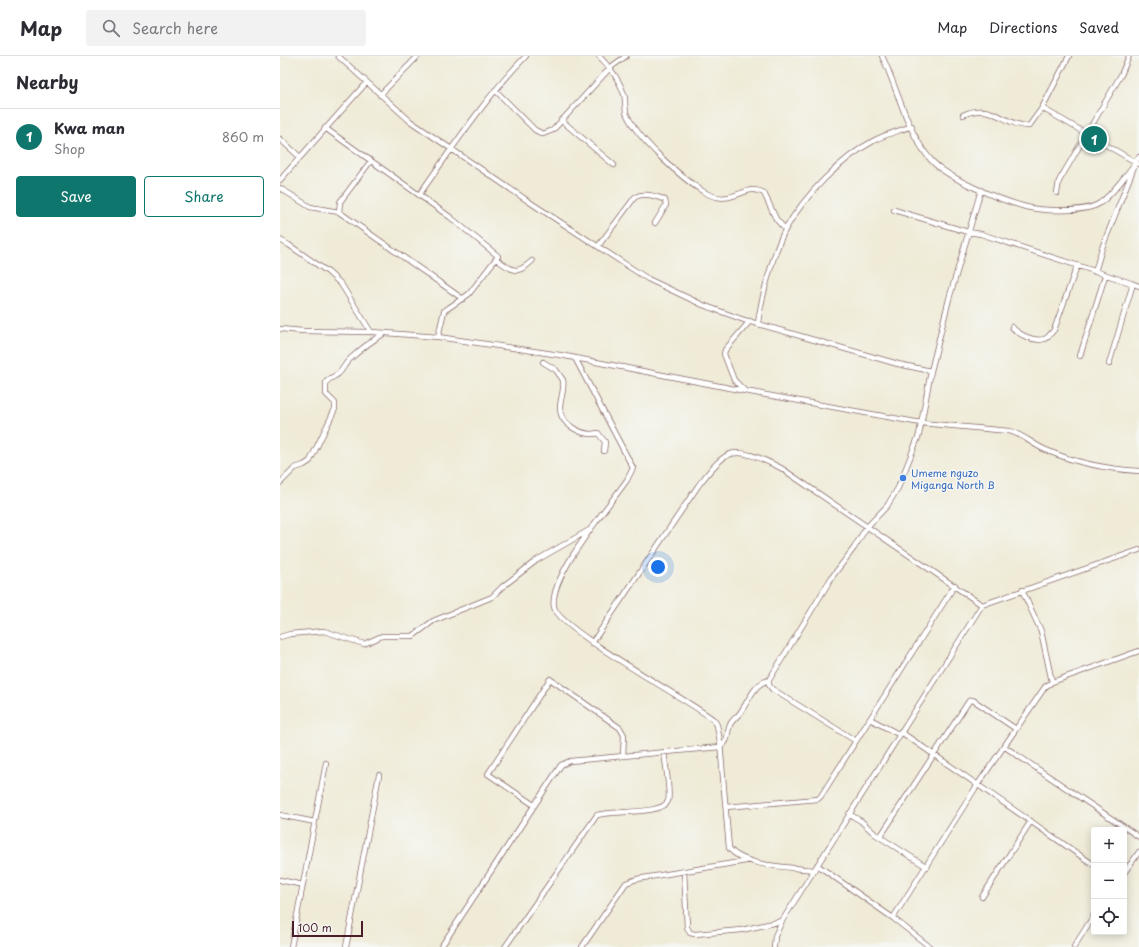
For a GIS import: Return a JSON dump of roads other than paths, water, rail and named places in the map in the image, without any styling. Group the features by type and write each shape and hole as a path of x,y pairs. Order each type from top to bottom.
{"street":[{"path":"338,56 366,83 410,121 534,205 648,278 672,291 722,313 811,340 898,364 931,371"},
{"path":"380,95 418,56"},
{"path":"419,195 495,90 526,56"},
{"path":"599,56 611,68 624,94 626,110 635,128 687,180 716,198 730,198 754,190 764,193 776,219 786,229"},
{"path":"495,90 535,130 543,134 552,130 611,68 626,56"},
{"path":"882,56 912,126 933,161 944,170 981,190 1026,207 1077,210 1100,204 1137,163"},
{"path":"963,115 985,111 997,114 1021,126 1028,126 1042,108 1069,56"},
{"path":"1057,193 1059,181 1121,75 1129,56"},
{"path":"280,180 366,83"},
{"path":"1042,108 1137,163"},
{"path":"561,120 614,165"},
{"path":"758,323 772,263 786,229 814,191 849,157 874,140 912,126"},
{"path":"325,128 370,162 419,195 498,256 473,290 463,299 442,313 438,337"},
{"path":"280,139 300,158"},
{"path":"1095,272 1102,248 1139,157"},
{"path":"339,212 340,202 370,162"},
{"path":"280,188 310,207 339,212 463,299"},
{"path":"441,947 555,772 564,762 720,747 726,742 731,724 752,693 759,685 769,680 829,582 866,528 887,506 898,488 913,453 921,423 931,371 968,232 981,190"},
{"path":"599,246 636,197 640,194 658,197 665,200 666,206 656,223"},
{"path":"894,210 968,232 981,234 1139,286"},
{"path":"280,240 328,272 340,284 371,332"},
{"path":"496,259 515,270 522,270 532,261"},
{"path":"1012,327 1021,335 1037,340 1047,338 1054,330 1077,266"},
{"path":"1080,356 1105,276"},
{"path":"1109,364 1132,287 1131,283"},
{"path":"745,391 734,380 724,354 725,350 741,334 750,321"},
{"path":"280,329 303,332 371,332 438,337 575,358 921,423 1015,432 1038,446 1058,455 1106,467 1139,471"},
{"path":"280,483 294,468 304,465 310,461 336,409 335,403 326,394 326,382 329,378 339,373 349,359 361,351 367,344 385,333"},
{"path":"575,358 633,468 632,473 566,564 557,584 554,607 558,615 592,643 714,720 719,732 729,848 734,854 747,861"},
{"path":"543,362 556,370 563,380 560,408 567,423 576,430 598,433 605,442 604,451"},
{"path":"592,643 698,486 728,455 756,456 781,468 866,528 955,585 982,605"},
{"path":"280,637 290,634 324,631 364,644 382,636 413,636 433,622 492,597 502,586 537,560 592,528"},
{"path":"774,947 775,936 782,921 982,605 1139,550"},
{"path":"726,807 818,799 828,786 955,585"},
{"path":"1022,590 1041,630 1052,682"},
{"path":"893,918 927,867 978,784 1045,688 1052,682 1139,652"},
{"path":"534,805 488,774 550,679 620,728 624,735 622,756"},
{"path":"769,680 769,685 772,688 856,741"},
{"path":"880,837 970,700 1016,729"},
{"path":"870,719 900,734 934,755 1091,863"},
{"path":"1005,747 1139,837"},
{"path":"505,947 597,815 611,812 655,810 664,806 668,801 664,752"},
{"path":"291,947 326,763"},
{"path":"346,947 379,775"},
{"path":"849,814 860,820 880,837 927,867"},
{"path":"280,815 315,822"},
{"path":"982,897 1031,821"},
{"path":"1127,869 1139,852"},
{"path":"582,947 626,883 637,879 747,861 814,870"},
{"path":"817,864 893,918 930,947"},
{"path":"684,871 687,927 690,933 695,934 742,930 782,921"},
{"path":"280,880 303,885"},
{"path":"1074,947 1091,920"}],"place":[{"name":"Kwa man","path":"1094,139"},
{"name":"Umeme nguzo Miganga North B","path":"903,478"}]}
